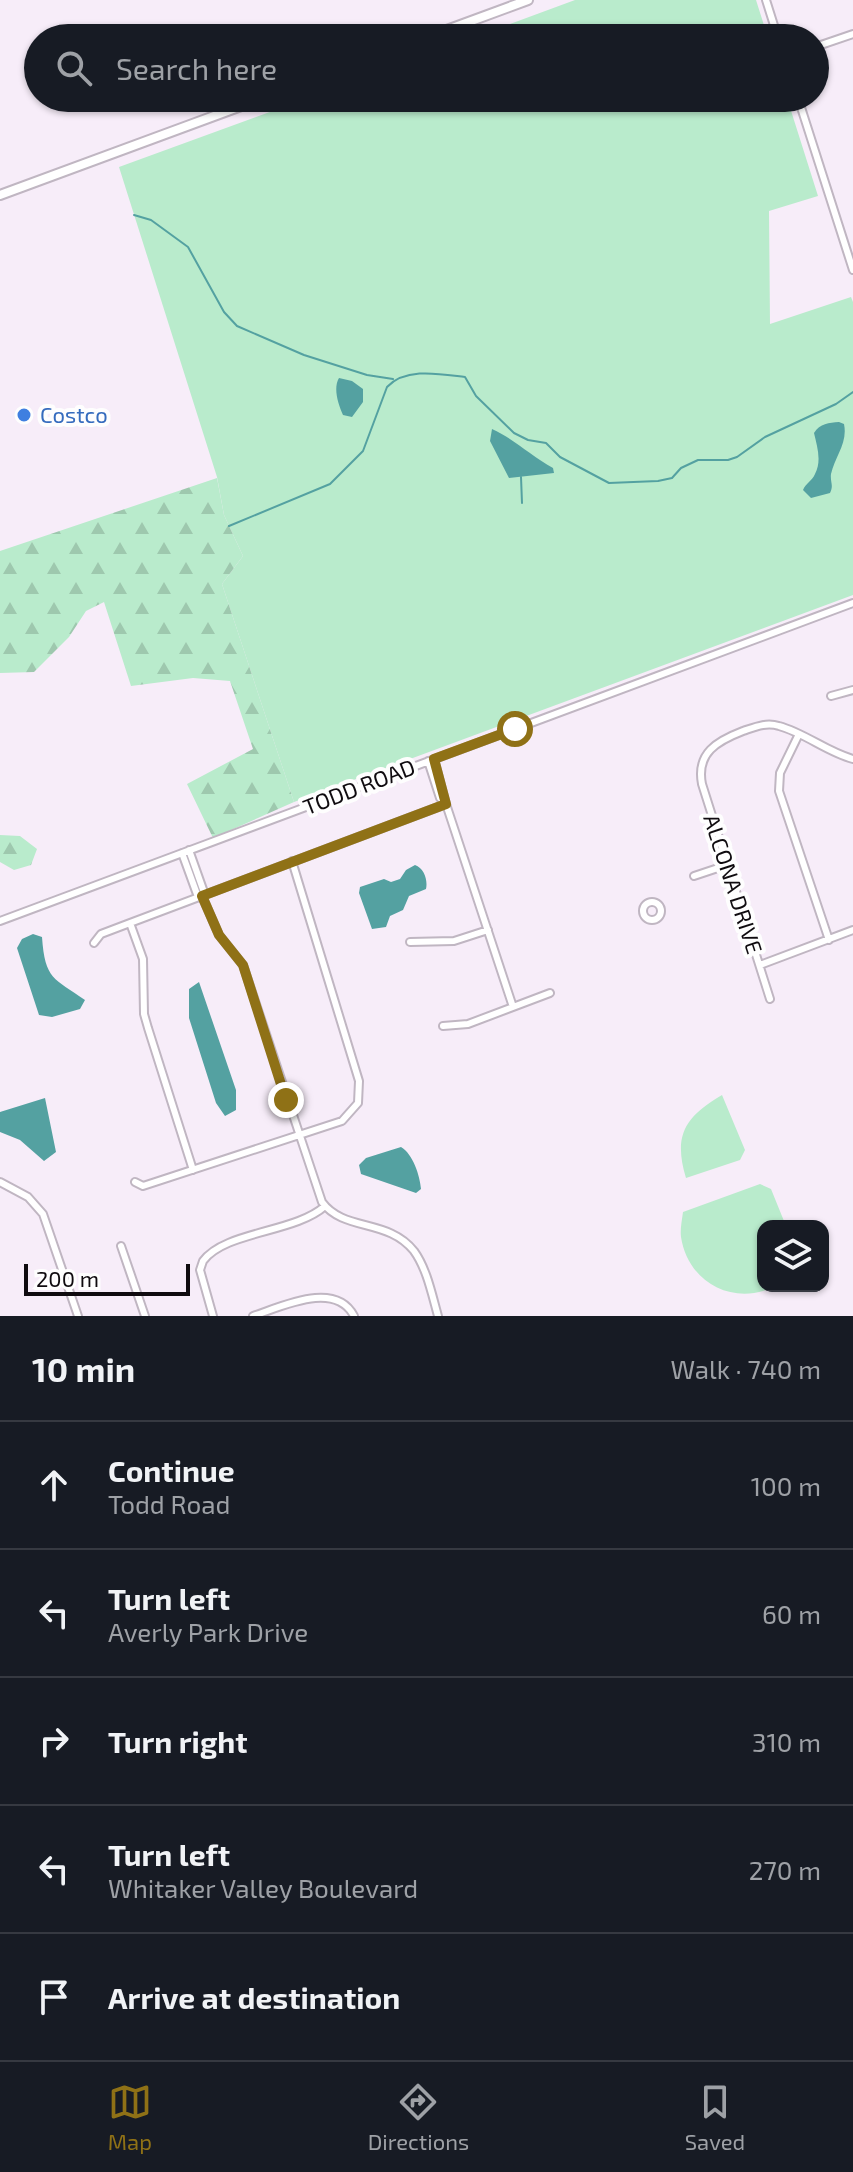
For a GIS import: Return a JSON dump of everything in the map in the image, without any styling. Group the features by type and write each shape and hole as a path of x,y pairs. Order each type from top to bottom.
{"main road":[{"path":"463,24 528,0"},
{"path":"0,195 225,112"}],"street":[{"path":"766,0 774,24"},
{"path":"829,42 853,34"},
{"path":"802,112 853,270"},
{"name":"TODD ROAD","path":"0,921 853,603"},
{"path":"831,696 853,690"},
{"name":"ALCONA DRIVE","path":"770,999 702,784 701,767 705,755 715,744 756,726 777,725 799,734"},
{"path":"829,940 779,791 780,773 799,734 853,759"},
{"path":"431,760 440,798 446,804 513,1007"},
{"path":"94,943 101,934 446,804"},
{"path":"186,852 219,935 243,965 298,1136 325,1206 341,1218 385,1229 406,1243 423,1267 438,1316"},
{"path":"135,1182 143,1186 342,1121 358,1103 360,1091 292,861"},
{"path":"694,876 727,865"},
{"path":"130,923 143,959 144,1014 193,1170"},
{"path":"410,942 454,941 488,930"},
{"path":"760,965 853,930"},
{"path":"443,1026 468,1024 550,993"},
{"path":"0,1182 26,1195 43,1214 78,1316"},
{"path":"213,1316 200,1270 203,1261 220,1247 311,1217 325,1206"},
{"path":"121,1246 145,1316"},
{"path":"195,1256 203,1261"},
{"path":"253,1316 319,1298 333,1299 345,1305 354,1316"}],"green space":[{"path":"575,0 756,0 764,24 510,24"},
{"path":"270,112 791,112 818,196 769,211 770,324 851,297 853,302 853,595 294,802 222,584 243,556 224,515 217,477 119,167"},
{"path":"217,478 224,515 243,556 222,584 294,802 213,838 187,784 253,749 230,681 193,678 131,686 104,602 86,611 69,637 34,672 0,673 0,551"},
{"path":"0,835 20,836 37,849 31,865 14,870 0,862"},
{"path":"722,1095 745,1150 740,1160 686,1178 681,1150 685,1129 699,1111"},
{"path":"760,1184 771,1189 784,1220 757,1220 757,1292 760,1292 744,1294 729,1292 703,1278 685,1253 681,1237 683,1212"}],"water":[{"path":"339,378 352,381 363,389 363,402 352,417 343,415 339,406 336,391"},
{"path":"844,424 845,431 831,474 830,493 811,498 803,490 814,476 818,464 814,433 822,425"},
{"path":"492,429 553,468 554,473 509,478 490,441"},
{"path":"415,865 425,875 426,889 409,896 403,910 390,916 386,927 372,929 359,893 360,887 384,879 391,882 400,879 406,870"},
{"path":"33,934 42,937 46,962 53,976 85,1000 80,1009 52,1017 39,1015 17,948 22,939"},
{"path":"199,982 236,1090 236,1110 225,1116 216,1103 189,1018 189,989"},
{"path":"45,1098 56,1152 44,1161 20,1140 0,1132 0,1112"},
{"path":"401,1147 409,1155 417,1172 421,1189 416,1193 361,1174 359,1165 366,1158"}],"waterway":[{"path":"134,215 151,220 188,247 224,312 237,326 304,355 367,375 393,379"},
{"path":"229,526 330,484 363,451 387,387 413,374 465,377 476,396 514,433 528,440 546,443 560,457 609,483 658,481 672,478 681,468 698,460 737,457 765,437 836,404 853,392"},
{"path":"521,477 522,503"}],"place":[{"name":"Costco","path":"24,415"}],"route":[{"path":"286,1100 243,965 219,935 202,896 446,804 434,759 515,729"}]}
